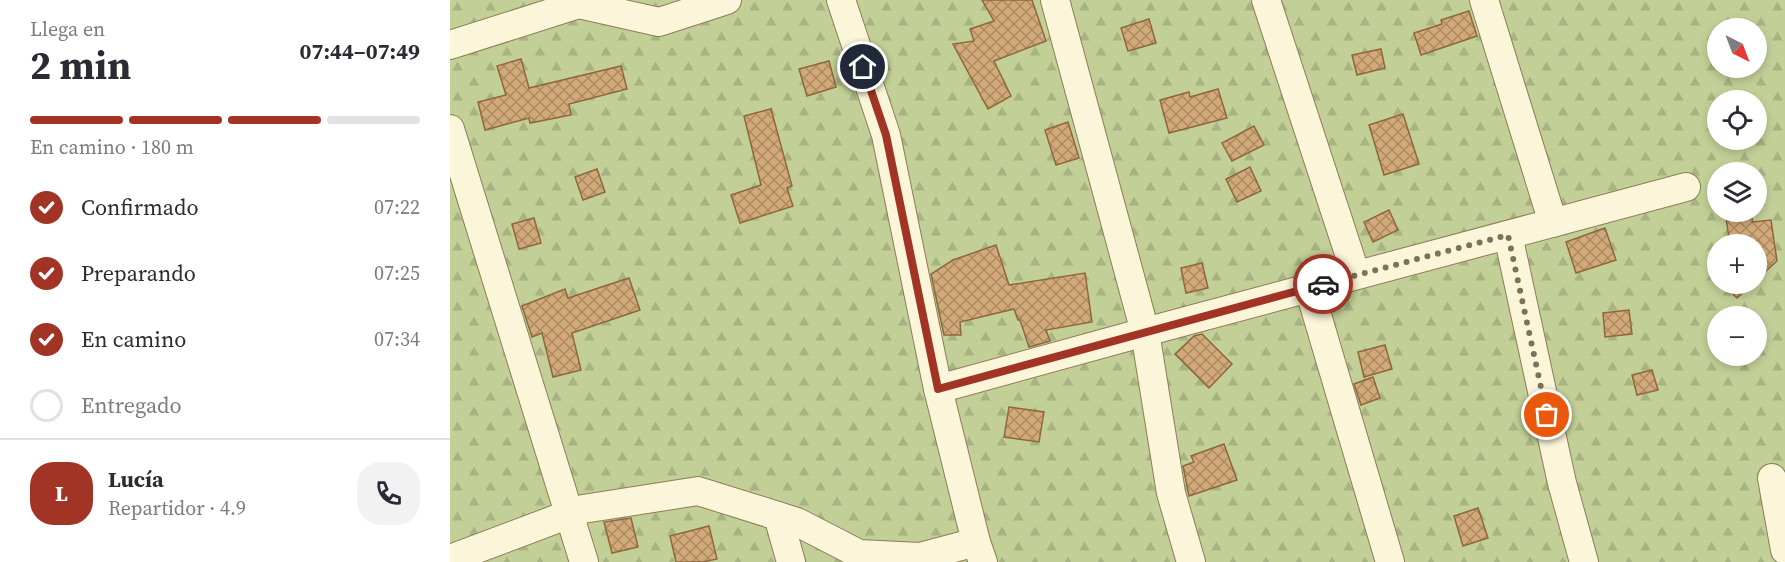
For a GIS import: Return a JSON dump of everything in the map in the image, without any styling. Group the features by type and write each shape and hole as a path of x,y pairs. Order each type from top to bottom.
{"street":[{"path":"450,45 579,4 659,22 726,0"},
{"path":"450,559 583,509 698,492 797,522 859,554 920,557 979,552 938,389 886,135 841,0"},
{"path":"1055,0 1145,332 1171,493 1191,562"},
{"path":"1266,0 1356,276"},
{"path":"1484,0 1553,223"},
{"path":"450,129 584,562"},
{"path":"938,389 1686,188"},
{"path":"1508,235 1562,483 1584,562"},
{"path":"1308,288 1390,562"},
{"path":"1772,478 1785,550"},
{"path":"778,516 791,562"}],"green space":[{"path":"450,0 1785,0 1785,562 450,562"}],"building":[{"path":"982,0 1032,0 1046,41 994,61 1011,96 988,109 953,44 974,41 970,29 994,21"},
{"path":"1469,11 1477,36 1421,55 1414,33 1442,24 1441,20"},
{"path":"1149,19 1156,43 1128,51 1121,28"},
{"path":"1381,49 1385,68 1357,75 1352,55"},
{"path":"521,59 529,88 621,66 627,89 569,104 571,115 530,123 529,118 485,130 478,102 506,95 497,66"},
{"path":"829,61 836,87 807,96 799,69"},
{"path":"1218,89 1227,118 1169,133 1160,100 1189,92 1190,97"},
{"path":"771,109 792,186 787,188 793,206 740,223 731,195 761,185 744,116"},
{"path":"1403,114 1419,164 1384,175 1369,125"},
{"path":"1068,122 1079,158 1056,165 1045,130"},
{"path":"1254,126 1264,145 1232,161 1222,143"},
{"path":"1250,167 1261,191 1237,202 1226,179"},
{"path":"597,169 605,192 583,200 575,177"},
{"path":"1389,210 1398,230 1373,242 1364,222"},
{"path":"534,218 541,243 519,249 512,224"},
{"path":"1771,220 1777,261 1767,270 1767,234 1728,234 1727,222 1767,222"},
{"path":"1605,228 1616,260 1576,273 1566,242"},
{"path":"996,245 1009,285 1085,273 1092,322 1046,330 1050,341 1029,347 1014,309 960,322 961,335 944,335 931,274 953,260"},
{"path":"1202,263 1208,288 1186,293 1181,268"},
{"path":"629,278 640,310 572,333 581,370 553,377 542,333 532,337 522,306 565,289 568,298"},
{"path":"1629,310 1632,334 1605,337 1603,313"},
{"path":"1202,334 1232,364 1209,388 1175,354 1194,336"},
{"path":"1385,345 1392,369 1364,377 1358,352"},
{"path":"1652,370 1658,390 1637,395 1632,375"},
{"path":"1373,377 1380,398 1361,405 1354,384"},
{"path":"1009,407 1044,412 1039,442 1004,437"},
{"path":"1224,444 1237,480 1189,496 1183,466 1194,462 1191,456"},
{"path":"1478,508 1488,538 1463,546 1454,516"},
{"path":"631,518 638,547 612,553 604,522"},
{"path":"709,526 717,559 703,562 676,562 670,536"}],"way so far":[{"path":"1323,284 1508,235 1547,415"}],"route":[{"path":"863,67 886,135 938,389 1323,284"}]}
